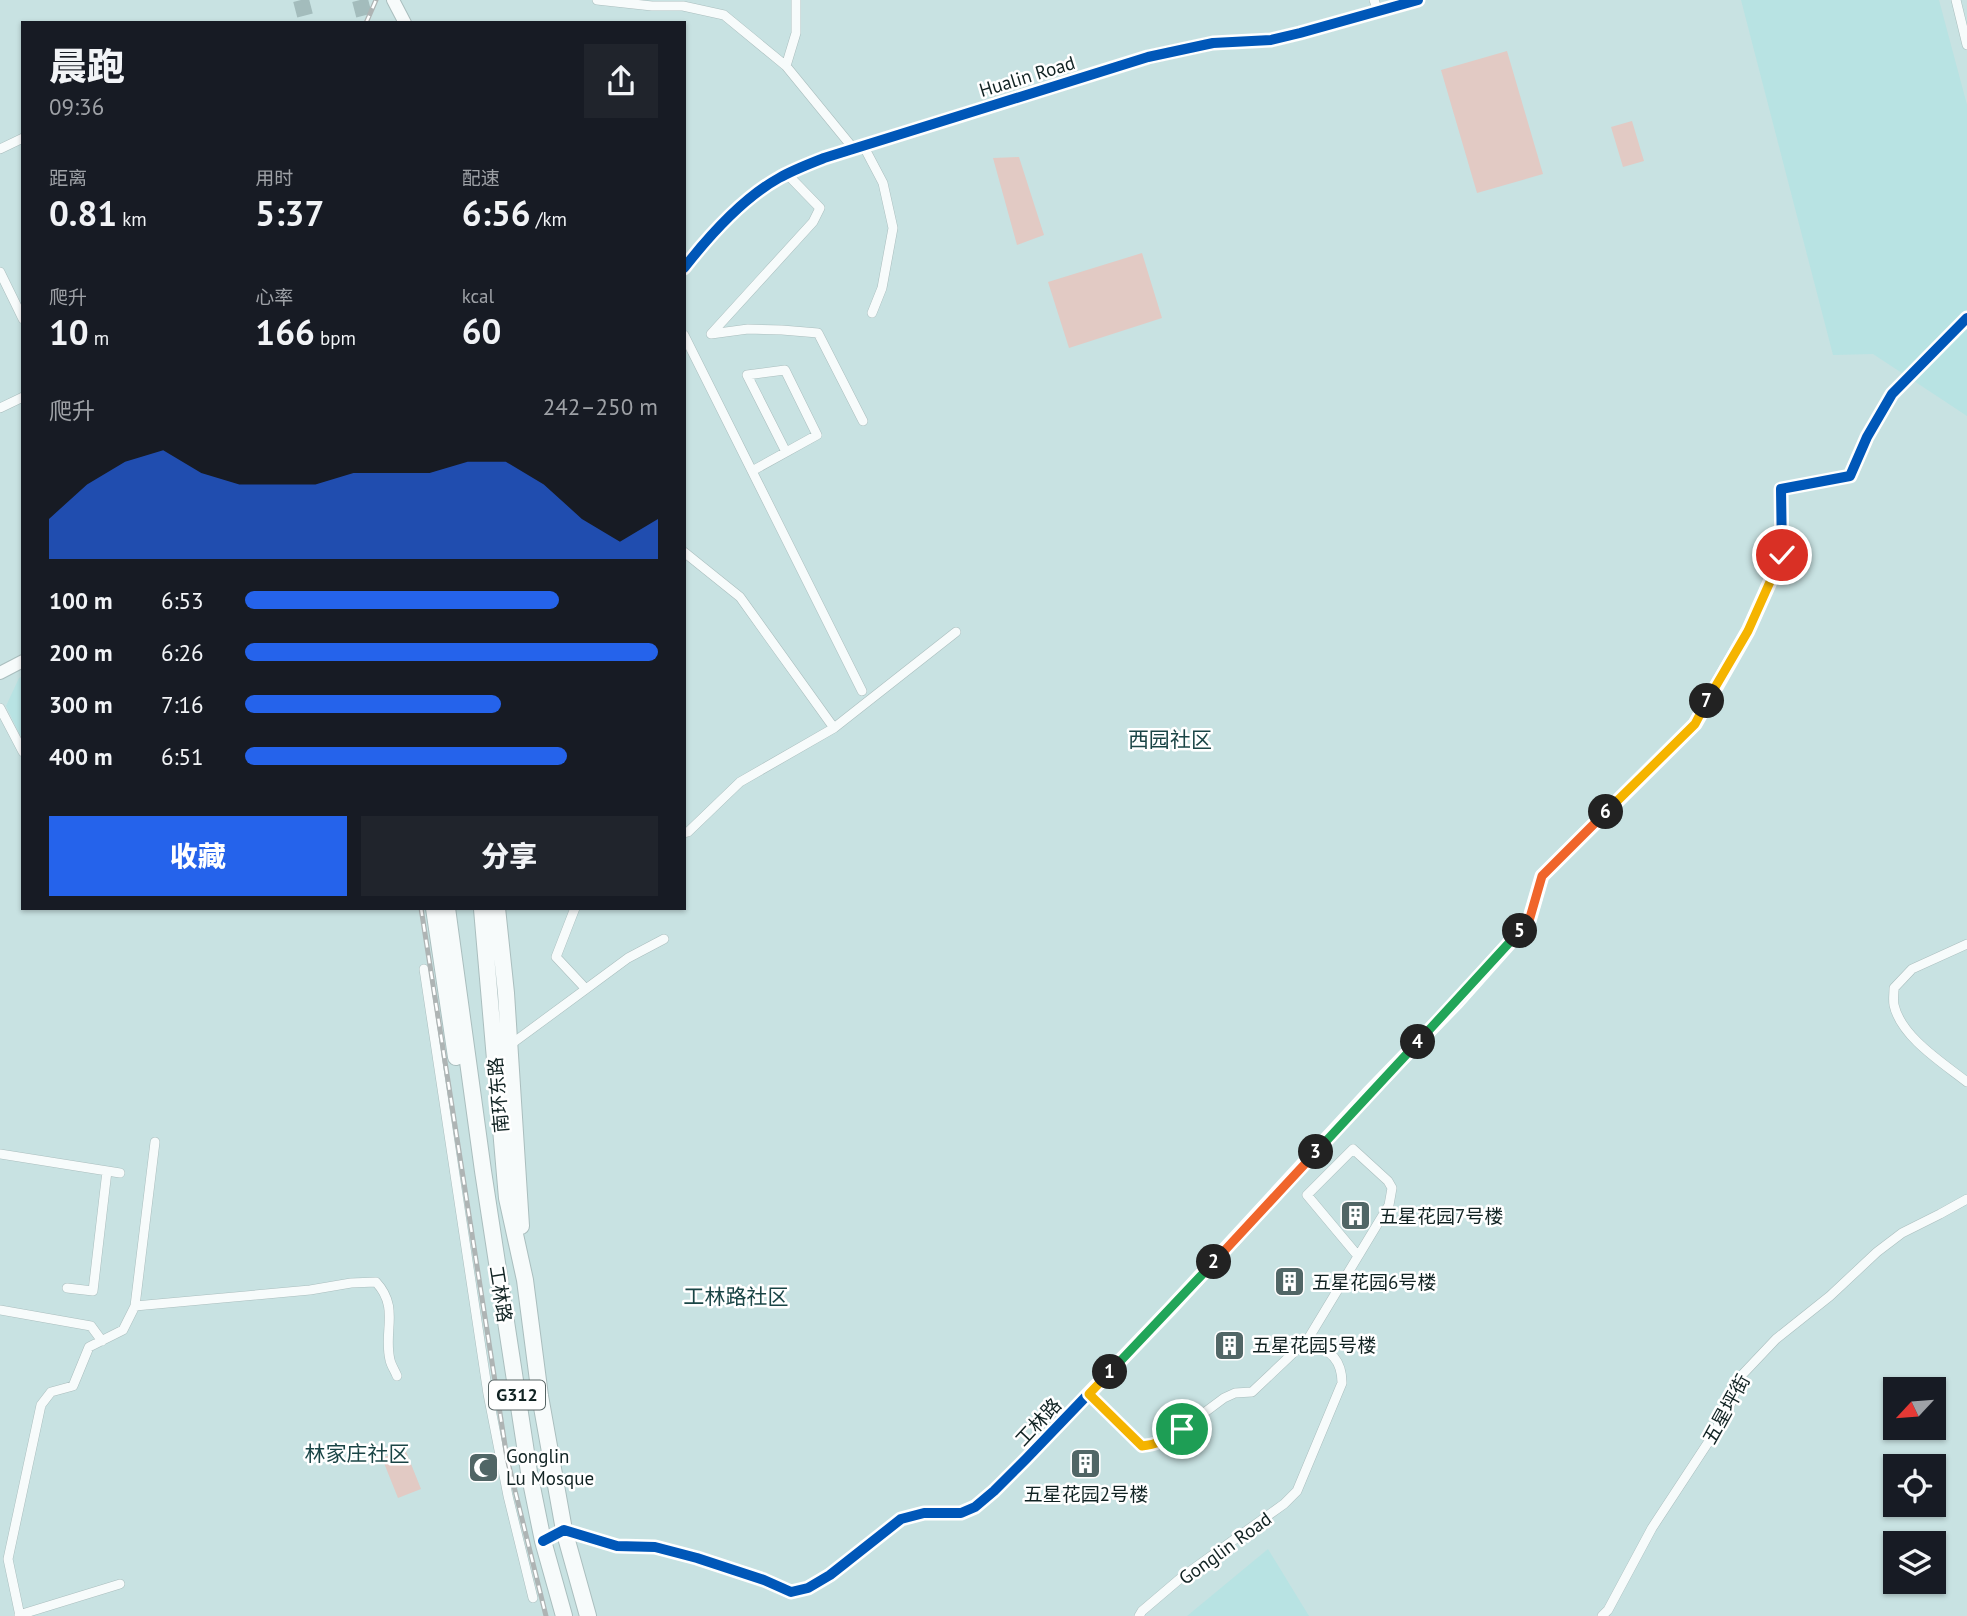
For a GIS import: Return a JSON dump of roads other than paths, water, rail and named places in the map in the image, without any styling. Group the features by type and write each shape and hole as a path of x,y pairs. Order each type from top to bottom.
{"highway":[{"path":"435,910 467,1125 483,1171"},
{"name":"南环东路","path":"447,910 483,1171"},
{"name":"南环东路","path":"482,910 507,1198 525,1280"},
{"path":"497,910 510,1045 525,1280"},
{"name":"工林路","path":"483,1171 529,1472 543,1541 564,1616"},
{"name":"工林路","path":"525,1280 540,1396 564,1530 588,1616"}],"street":[{"path":"393,0 404,21"},
{"path":"597,0 652,6 683,6 723,15 786,66 858,147 883,183 893,228 882,288 872,313"},
{"path":"786,66 796,33 796,0"},
{"name":"Hualin Road","path":"686,266 704,244 763,188 824,158 1148,57 1213,43 1271,40 1376,6 1418,0"},
{"path":"1956,0 1967,45"},
{"path":"0,149 21,139"},
{"path":"787,174 820,208 813,222 711,334 748,329 818,333 863,421"},
{"path":"0,272 21,314"},
{"name":"工林路","path":"564,1530 617,1546 655,1547 697,1558 764,1580 791,1592 801,1590 830,1575 901,1519 923,1513 961,1513 975,1507 1013,1474 1457,1002 1529,921 1542,876 1695,724 1748,631 1782,555 1781,489 1850,476 1867,437 1892,394 1967,318"},
{"path":"686,339 862,691"},
{"path":"752,471 817,435 785,370 747,375 786,452"},
{"path":"0,408 21,398"},
{"path":"686,554 740,597 834,728"},
{"path":"686,832 740,782 834,728 956,632"},
{"path":"0,673 21,662"},
{"path":"0,708 21,748"},
{"path":"574,910 556,957 585,988"},
{"path":"510,1045 628,958 664,939"},
{"path":"1967,944 1912,969 1894,988 1894,1006 1913,1038 1967,1082"},
{"path":"424,969 488,1394 508,1496 533,1598"},
{"path":"431,1021 451,1019"},
{"path":"120,1584 19,1615 8,1559 41,1405 51,1392 73,1386 89,1348 123,1330 135,1306 155,1142"},
{"path":"1089,1394 1142,1446 1151,1446 1173,1436 1224,1398 1235,1393 1252,1392 1308,1339 1389,1205 1392,1188 1388,1181 1353,1149 1307,1195 1358,1256"},
{"path":"0,1154 120,1173"},
{"path":"67,1287 93,1291 107,1171"},
{"name":"五星坪街","path":"1602,1616 1608,1610 1652,1528 1713,1435 1732,1401 1741,1376 1776,1339 1830,1296 1877,1252 1902,1233 1967,1199"},
{"path":"135,1306 376,1282 390,1306 390,1361 397,1376"},
{"path":"0,1310 91,1326 102,1341"},
{"name":"Gonglin Road","path":"1139,1616 1182,1577 1284,1504 1297,1491 1342,1383 1342,1369 1338,1360 1308,1339"},
{"path":"543,1541 564,1530"}],"tunnel":[{"path":"301,0 306,21"},
{"path":"360,0 365,21"}],"railway":[{"path":"367,21 376,0"},
{"path":"421,910 507,1458 546,1616"}],"place":[{"name":"五星花园7号楼","path":"1356,1216"},
{"name":"五星花园6号楼","path":"1289,1282"},
{"name":"五星花园5号楼","path":"1229,1345"},
{"name":"五星花园2号楼","path":"1086,1463"},
{"name":"Gonglin Lu Mosque","path":"483,1467"}],"district":[{"name":"西园社区","path":"1170,740"},
{"name":"工林路社区","path":"736,1297"},
{"name":"林家庄社区","path":"357,1454"}]}
